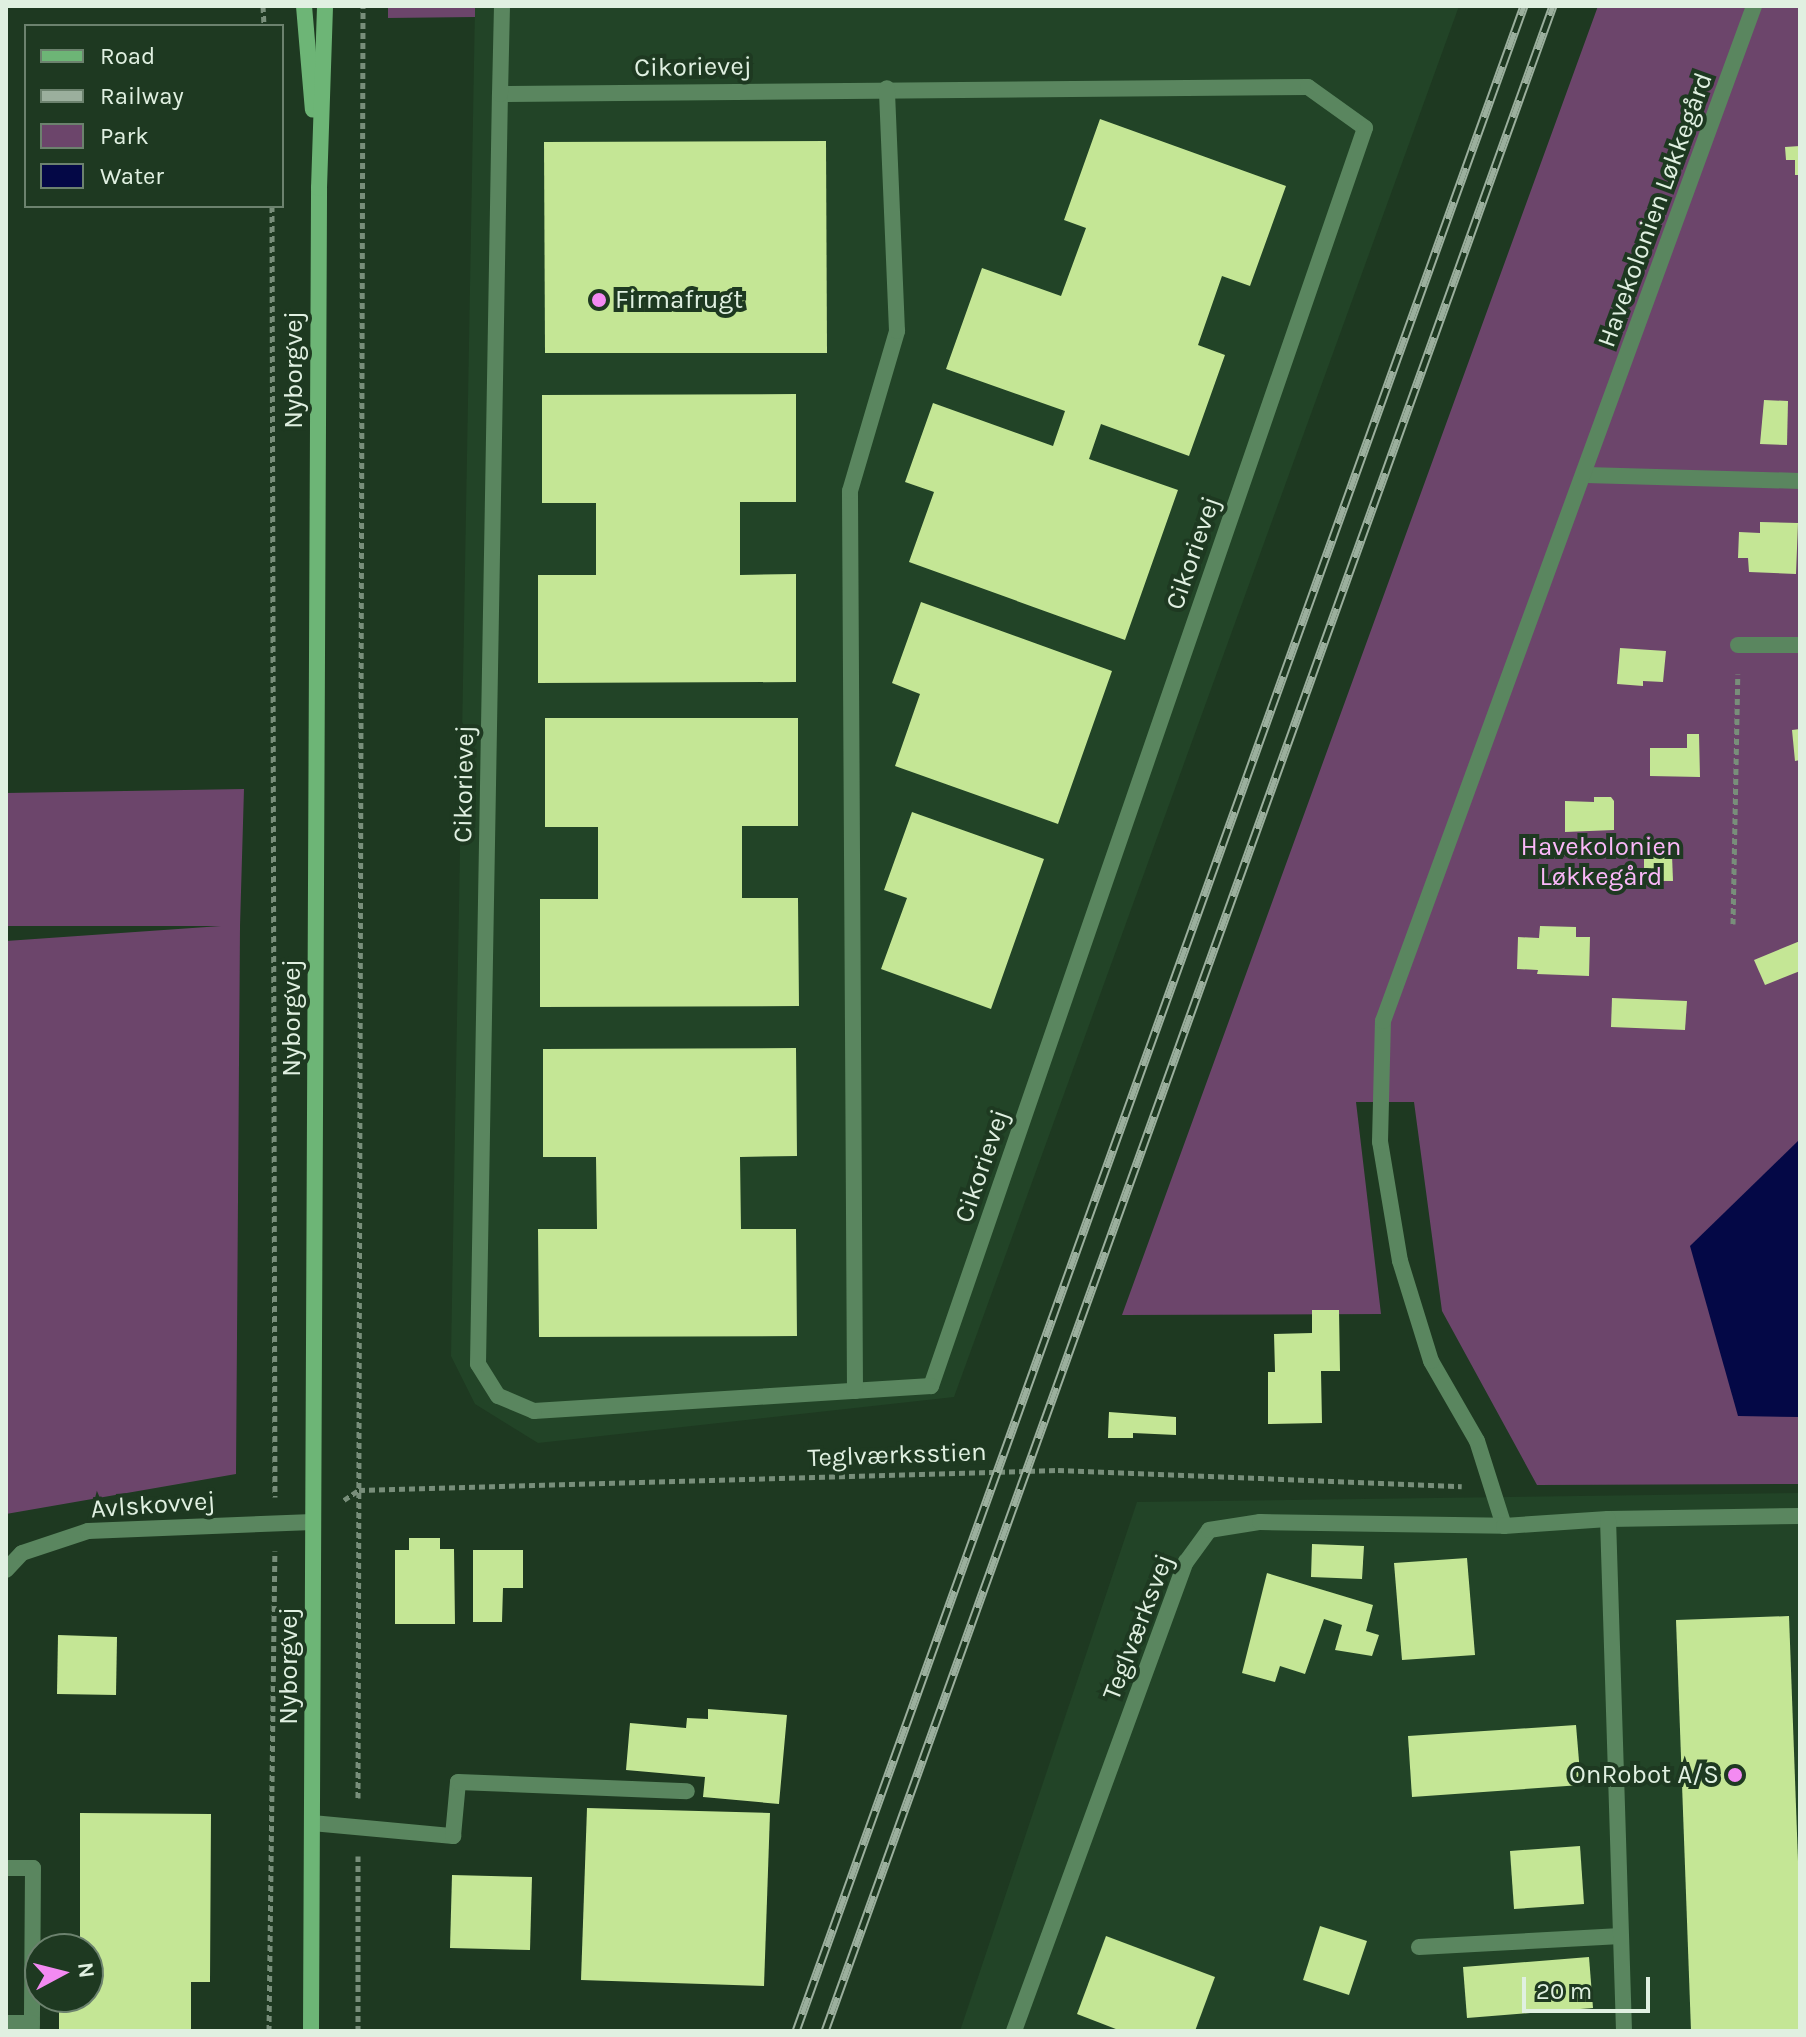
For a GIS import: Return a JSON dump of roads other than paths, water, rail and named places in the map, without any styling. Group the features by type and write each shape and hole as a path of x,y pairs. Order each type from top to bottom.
{"main road":[{"path":"304,6 319,188"},
{"name":"Nyborgvej","path":"311,2031 319,188 325,6"}],"street":[{"name":"Cikorievej","path":"500,94 887,88 1308,87 1365,128 931,1386 534,1411 498,1396 478,1364 500,94 502,6"},
{"name":"Havekolonien Løkkegård","path":"1504,1526 1477,1441 1431,1361 1400,1261 1380,1142 1383,1021 1586,475 1754,6"},
{"path":"855,1391 850,491 897,331 887,88"},
{"path":"1586,475 1800,481"},
{"path":"1738,645 1800,645"},
{"name":"Teglværksvej","path":"1014,2031 1186,1562 1209,1530 1260,1522 1504,1526 1608,1519 1800,1516"},
{"path":"1608,1519 1624,2031"},
{"name":"Avlskovvej","path":"6,1570 22,1553 88,1531 313,1522"},
{"path":"312,1823 453,1836 458,1782 687,1791"},
{"path":"6,1868 33,1868 32,2027 6,2023"},
{"path":"1419,1947 1621,1936"}],"water":[{"path":"1800,1139 1800,1417 1738,1416 1690,1246"}],"railway":[{"path":"796,2031 1524,6"},
{"path":"825,2031 1553,6"}],"place":[{"name":"Firmafrugt","path":"599,300"},
{"name":"OnRobot A/S","path":"1735,1775"}]}
